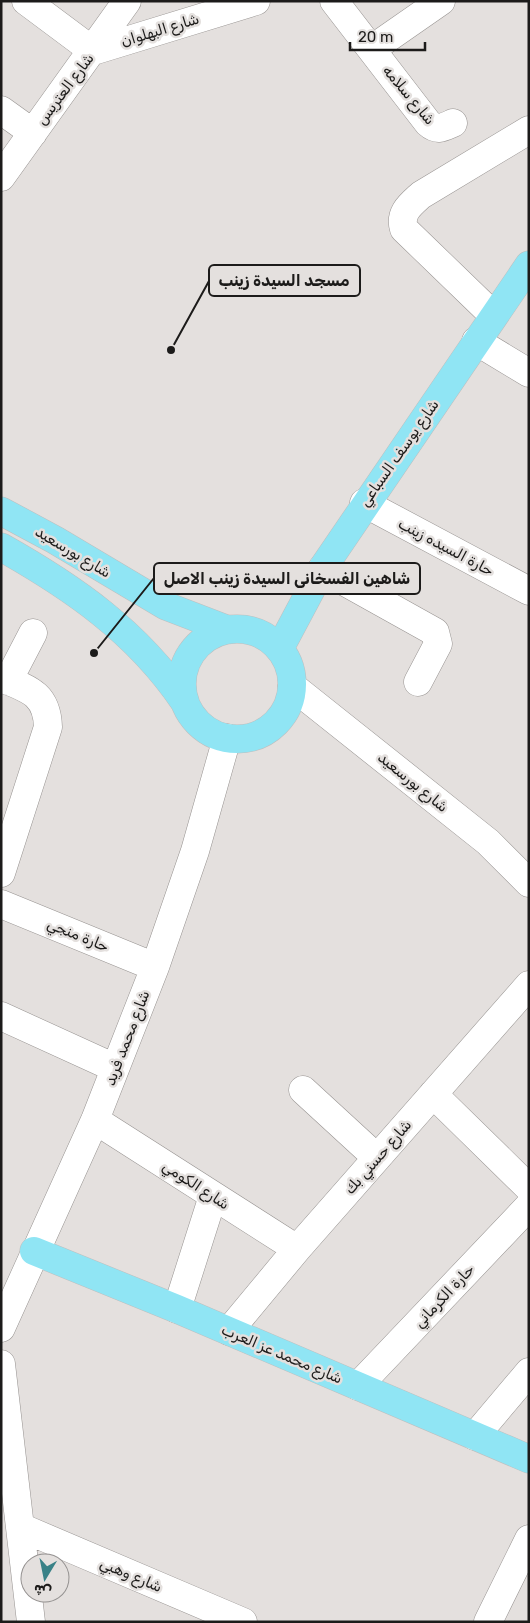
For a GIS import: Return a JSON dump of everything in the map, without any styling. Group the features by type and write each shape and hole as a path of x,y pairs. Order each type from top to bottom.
{"main road":[{"name":"شارع يوسف السباعي","path":"280,648 322,569 364,503 529,265"},
{"name":"شارع بورسعيد","path":"1,511 55,540 166,606 226,629"},
{"path":"1,547 56,581 129,635 155,661 184,701 191,714 213,734 227,738 246,738 264,732 279,720 288,704 292,686 291,672 280,648 268,638 255,632 241,629 226,629 205,639 189,656 182,678 184,701"},
{"name":"شارع محمد عز العرب","path":"34,1251 178,1309 529,1459"}],"street":[{"path":"26,1 94,51"},
{"name":"شارع العتريس","path":"1,176 94,51 127,1"},
{"name":"شارع البهلوان","path":"94,51 256,1"},
{"name":"شارع سلامه","path":"334,1 428,123 434,128 442,129 453,123"},
{"path":"372,49 442,1"},
{"path":"1,110 32,133"},
{"path":"494,315 404,229 403,215 408,207 421,195 529,130"},
{"path":"476,341 529,373"},
{"name":"حارة السيده زينب","path":"364,503 529,592"},
{"path":"322,569 435,632 438,644 418,682"},
{"path":"1,873 48,727 47,714 42,701 34,692 5,679 33,633"},
{"name":"شارع بورسعيد","path":"292,686 488,842 529,883"},
{"name":"شارع محمد فريد","path":"3,1316 95,1120 155,967 196,852 227,738"},
{"name":"حارة منجي","path":"1,904 155,967"},
{"name":"شارع حسني بك","path":"228,1331 376,1158 529,985"},
{"path":"1,1016 115,1068"},
{"path":"304,1090 376,1158"},
{"path":"433,1094 529,1188"},
{"name":"شارع الكومي","path":"95,1120 297,1249"},
{"path":"178,1309 213,1196"},
{"name":"حارة الكرماني","path":"358,1386 529,1206"},
{"path":"1,1364 31,1622"},
{"path":"475,1436 529,1372"},
{"name":"شارع وهبي","path":"20,1527 243,1622"},
{"path":"488,1622 529,1539"}],"place":[{"name":"مسجد السيدة زينب","path":"171,350"},
{"name":"شاهين الفسخانى السيدة زينب الاصل","path":"94,653"}]}
